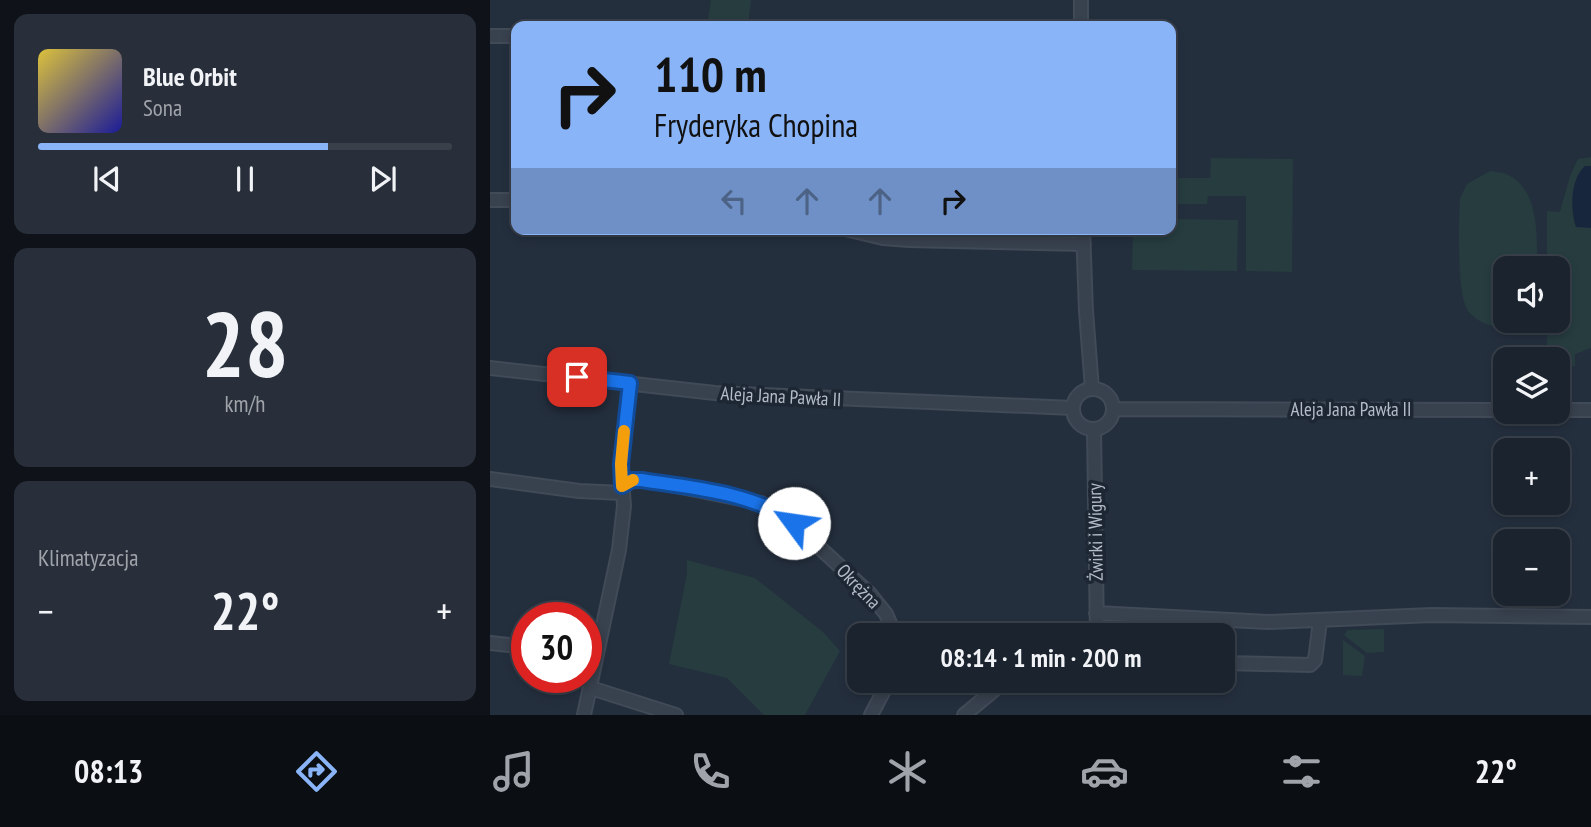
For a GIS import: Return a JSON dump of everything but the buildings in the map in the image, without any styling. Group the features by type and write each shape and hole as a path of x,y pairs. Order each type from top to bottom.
{"street":[{"path":"1081,0 1081,21"},
{"path":"490,36 511,36"},
{"path":"490,200 511,200"},
{"path":"870,235 909,240 1084,244"},
{"path":"1083,235 1092,388"},
{"name":"Aleja Jana Pawła II","path":"490,368 715,393 1073,408"},
{"path":"602,617 619,550 623,489 621,464 630,383"},
{"path":"1092,388 1105,392 1114,409 1106,425 1094,429 1076,421 1073,408 1079,394 1092,388"},
{"name":"Aleja Jana Pawła II","path":"1114,409 1493,410"},
{"path":"1570,410 1591,410"},
{"name":"Żwirki i Wigury","path":"1094,429 1096,623"},
{"name":"Okrężna","path":"490,479 579,491 623,489 632,480 641,480 761,503 783,514 870,594 890,623"},
{"path":"1096,613 1242,621 1320,621 1432,615 1591,617"},
{"path":"1235,663 1310,665 1317,654 1320,621"},
{"path":"490,643 511,645"},
{"path":"602,691 676,715"},
{"path":"584,715 590,693"},
{"path":"871,715 883,693"},
{"path":"964,715 990,693"}],"green space":[{"path":"711,0 751,0 749,21 708,21"},
{"path":"1591,157 1591,348 1575,354 1575,366 1570,366 1570,347 1547,347 1547,333 1570,333 1570,256 1547,256 1547,211 1560,212 1570,176 1578,159"},
{"path":"1211,158 1293,159 1292,272 1246,271 1246,196 1208,196 1207,204 1176,204 1176,178 1210,178"},
{"path":"1490,171 1506,174 1525,190 1534,215 1537,256 1493,256 1493,326 1469,312 1462,291 1460,198 1467,184"},
{"path":"1176,219 1238,220 1237,271 1132,270 1133,235 1176,235"},
{"path":"687,560 755,578 823,632 840,651 805,715 764,715 727,678 669,664 687,574"},
{"path":"1384,629 1384,652 1367,653 1344,635 1348,630"},
{"path":"1343,640 1365,656 1362,676 1343,675"}],"water":[{"path":"1585,166 1591,166 1591,228 1576,227 1573,212 1576,179"}],"slow traffic":[{"path":"624,431 622,486 633,480"}],"route":[{"path":"577,377 630,383 621,464 622,486 632,480 641,480 698,489 761,503 794,523"}]}
